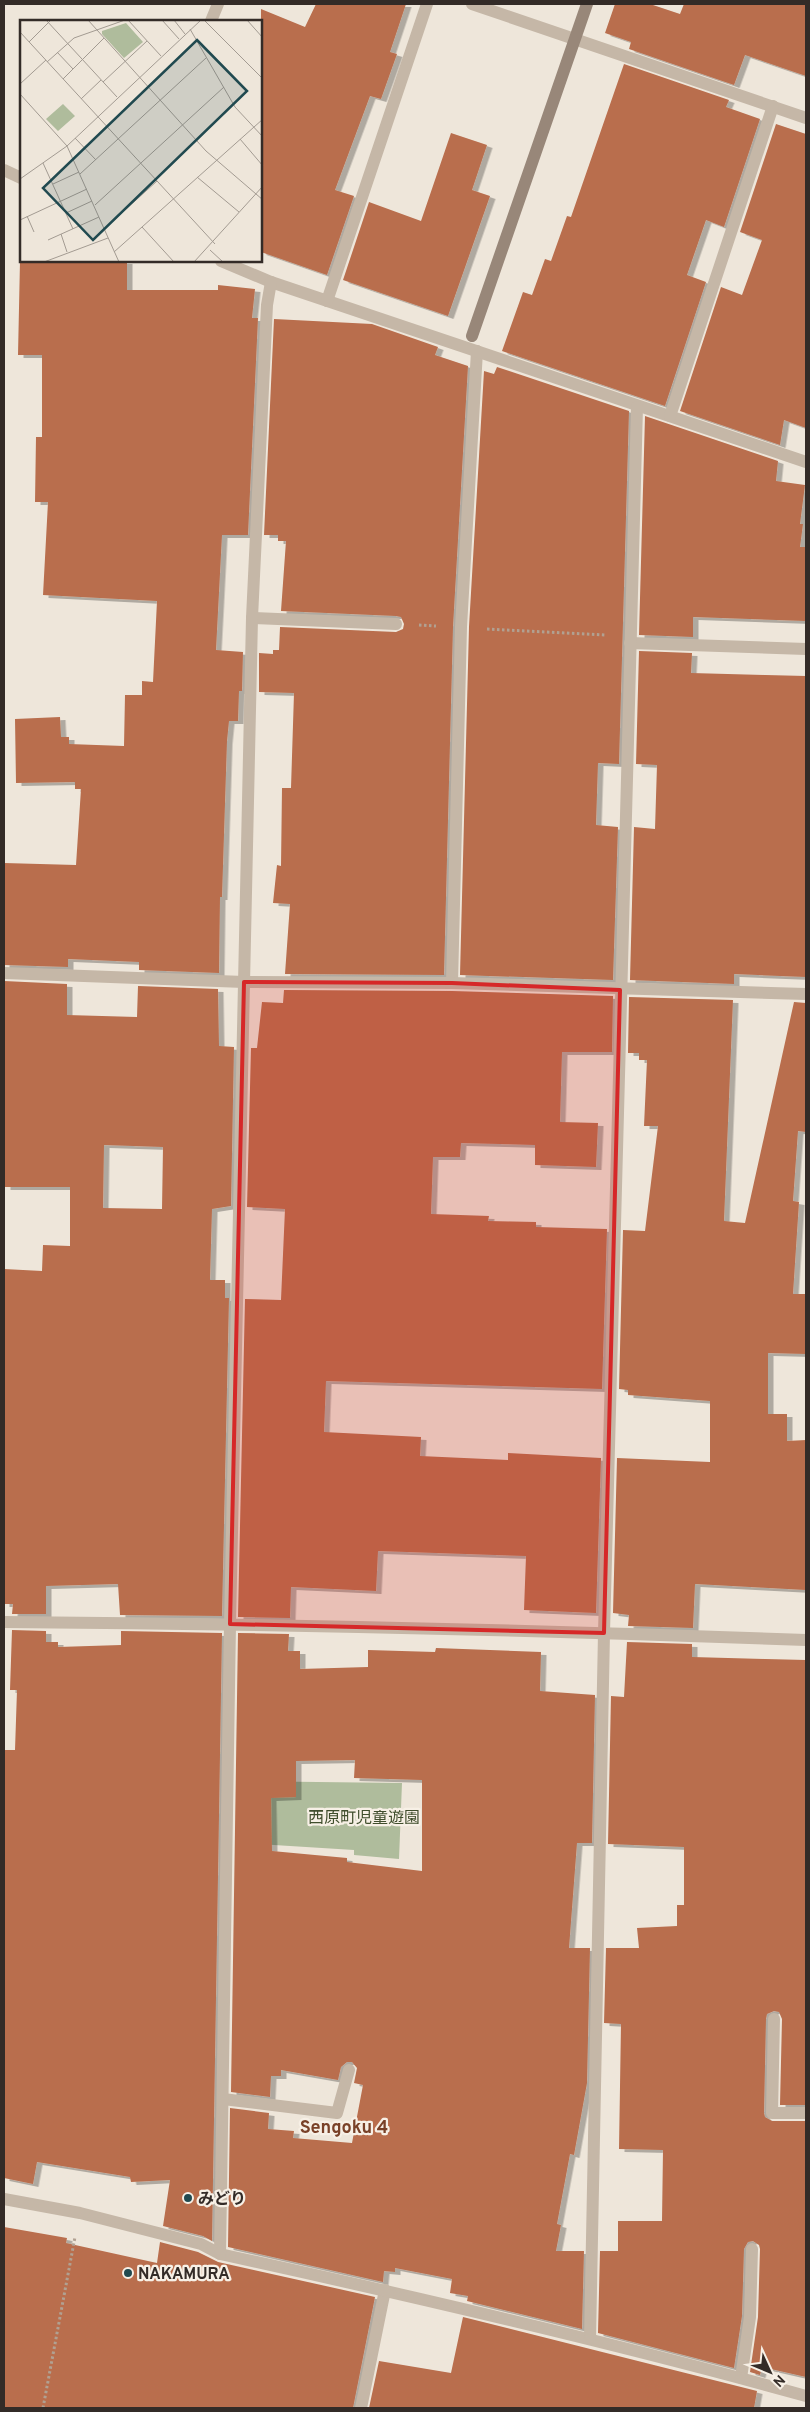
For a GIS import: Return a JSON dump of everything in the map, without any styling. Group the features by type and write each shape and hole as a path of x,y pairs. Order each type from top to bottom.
{"street":[{"path":"212,20 218,4"},
{"path":"327,301 427,4"},
{"path":"472,4 806,118"},
{"path":"452,983 461,627 472,345 587,4"},
{"path":"670,416 773,106"},
{"path":"4,170 20,178"},
{"path":"223,262 271,282 472,345 637,407 670,416 806,462"},
{"path":"220,2254 230,1624 252,618 267,305 271,282"},
{"path":"590,2338 604,1632 637,407"},
{"path":"252,618 396,624"},
{"path":"630,640 806,648"},
{"path":"4,973 244,982 452,983 620,990 806,994"},
{"path":"4,1622 230,1624 604,1632 806,1640"},
{"path":"774,2019 772,2113 806,2113"},
{"path":"222,2099 337,2113 349,2070"},
{"path":"4,2199 80,2212 201,2244 220,2254 590,2338 806,2396"},
{"path":"741,2378 750,2317 752,2249"},
{"path":"361,2408 385,2290"}],"path":[{"path":"396,624 630,640"},
{"path":"43,2408 80,2212"}],"highlighted area":[{"path":"244,982 452,983 620,990 604,1633 230,1624"}],"green space":[{"name":"西原町児童遊園","path":"244,1781 402,1783 399,1859 354,1855 354,1850 244,1843"}],"building":[{"path":"316,4 406,4 390,52 397,54 381,99 370,96 335,190 354,196 327,275 262,252 261,9 305,27"},
{"path":"615,4 650,4 680,14 684,4 806,4 806,76 745,55 734,85 629,49 631,42 605,33"},
{"path":"624,64 729,100 726,107 760,119 724,227 706,220 687,275 706,282 665,406 502,351 523,292 532,295 545,259 551,261 567,216 571,217"},
{"path":"776,124 806,134 806,428 784,420 780,445 680,411 721,287 742,295 762,240 740,232"},
{"path":"451,133 487,145 472,190 490,196 448,316 343,280 369,202 421,221"},
{"path":"20,261 127,262 127,290 218,290 218,285 255,289 252,318 258,318 248,535 222,535 216,650 243,652 242,691 239,691 238,721 229,721 227,741 222,897 220,897 219,973 139,970 139,962 68,959 68,967 4,965 4,863 76,865 81,789 75,789 75,782 16,783 15,719 60,717 61,737 69,737 69,744 124,746 125,695 142,695 142,681 153,682 157,601 43,595 48,502 35,502 36,437 42,437 42,355 18,355"},
{"path":"274,319 372,324 438,347 435,355 468,366 453,627 444,975 285,974 290,904 273,903 277,865 281,866 282,788 291,788 294,693 259,692 259,653 273,654 273,650 279,650 280,627 396,632 403,629 404,624 401,617 396,616 281,611 286,541 278,541 278,535 264,535"},
{"path":"497,367 629,411 619,764 598,763 596,825 618,827 613,980 460,975 469,627 484,371 494,374"},
{"path":"645,416 778,461 776,481 805,485 800,524 803,524 800,547 806,547 806,621 693,617 693,637 639,635"},
{"path":"639,651 692,653 691,673 806,676 806,977 734,974 734,984 630,980 634,827 655,829 657,765 636,764"},
{"path":"4,981 67,984 67,1015 137,1017 138,986 218,989 219,1046 234,1047 231,1206 212,1209 210,1280 225,1280 225,1298 229,1298 222,1616 120,1615 118,1584 46,1586 46,1614 12,1614 13,1604 4,1604 4,1269 42,1271 43,1245 70,1246 70,1187 5,1187","holes":["104,1145 163,1147 162,1209 103,1208"]},
{"path":"284,990 452,991 613,996 612,1052 562,1052 560,1122 598,1123 596,1167 535,1165 535,1145 461,1143 460,1157 433,1157 431,1214 489,1216 488,1221 536,1222 536,1227 607,1229 602,1389 326,1381 324,1432 421,1437 420,1456 508,1460 508,1453 601,1458 596,1613 524,1610 526,1556 378,1551 376,1591 291,1587 290,1618 238,1617 245,1299 281,1300 285,1209 247,1207 251,1048 257,1048 262,1002 283,1003"},
{"path":"629,997 733,1000 724,1221 745,1223 794,1002 806,1003 806,1132 798,1131 793,1201 799,1202 793,1294 806,1294 806,1354 768,1353 768,1414 787,1414 787,1441 806,1440 806,1590 695,1584 693,1628 628,1626 629,1615 613,1613 617,1458 710,1462 710,1401 628,1395 628,1390 619,1389 623,1230 645,1231 658,1126 644,1126 647,1060 639,1060 639,1053 628,1053"},
{"path":"12,1630 46,1631 46,1642 58,1642 58,1647 121,1645 121,1631 222,1633 212,2241 203,2236 163,2226 170,2180 131,2182 130,2177 37,2162 33,2184 4,2178 4,1750 15,1750 17,1690 10,1690"},
{"path":"238,1633 289,1634 288,1651 300,1651 300,1669 368,1667 368,1650 435,1652 436,1648 541,1652 540,1691 595,1695 592,1843 577,1843 569,1948 590,1948 587,2083 574,2155 570,2154 557,2224 561,2225 556,2251 584,2251 582,2329 467,2301 468,2296 450,2293 452,2279 395,2268 395,2272 384,2271 383,2282 228,2247 230,2108 269,2113 268,2129 294,2131 293,2138 352,2143 363,2085 354,2083 357,2068 352,2062 347,2062 341,2067 338,2080 281,2070 281,2076 271,2076 270,2097 231,2092","holes":["355,1760 354,1778 422,1780 422,1871 347,1862 347,1858 272,1851 271,1798 296,1797 296,1761"]},
{"path":"627,1642 692,1644 692,1657 806,1660 806,2105 780,2105 782,2019 779,2012 774,2011 767,2014 766,2019 764,2113 765,2117 772,2121 806,2121 806,2377 762,2367 760,2375 750,2372 758,2317 760,2249 759,2245 753,2241 748,2242 744,2249 742,2316 734,2368 598,2333 600,2251 618,2251 618,2221 662,2221 663,2150 619,2149 621,2024 604,2023 606,1948 639,1948 637,1928 677,1926 677,1905 684,1905 684,1847 608,1844 611,1696 624,1697"},
{"path":"4,2227 67,2238 66,2243 157,2263 160,2242 198,2252 218,2262 375,2297 353,2408 4,2408"},
{"path":"463,2317 757,2391 754,2408 369,2408 379,2361 451,2373"}],"place":[{"name":"みどり","path":"188,2198"},
{"name":"NAKAMURA","path":"128,2273"}],"district":[{"name":"Sengoku 4","path":"344,2127"}]}
